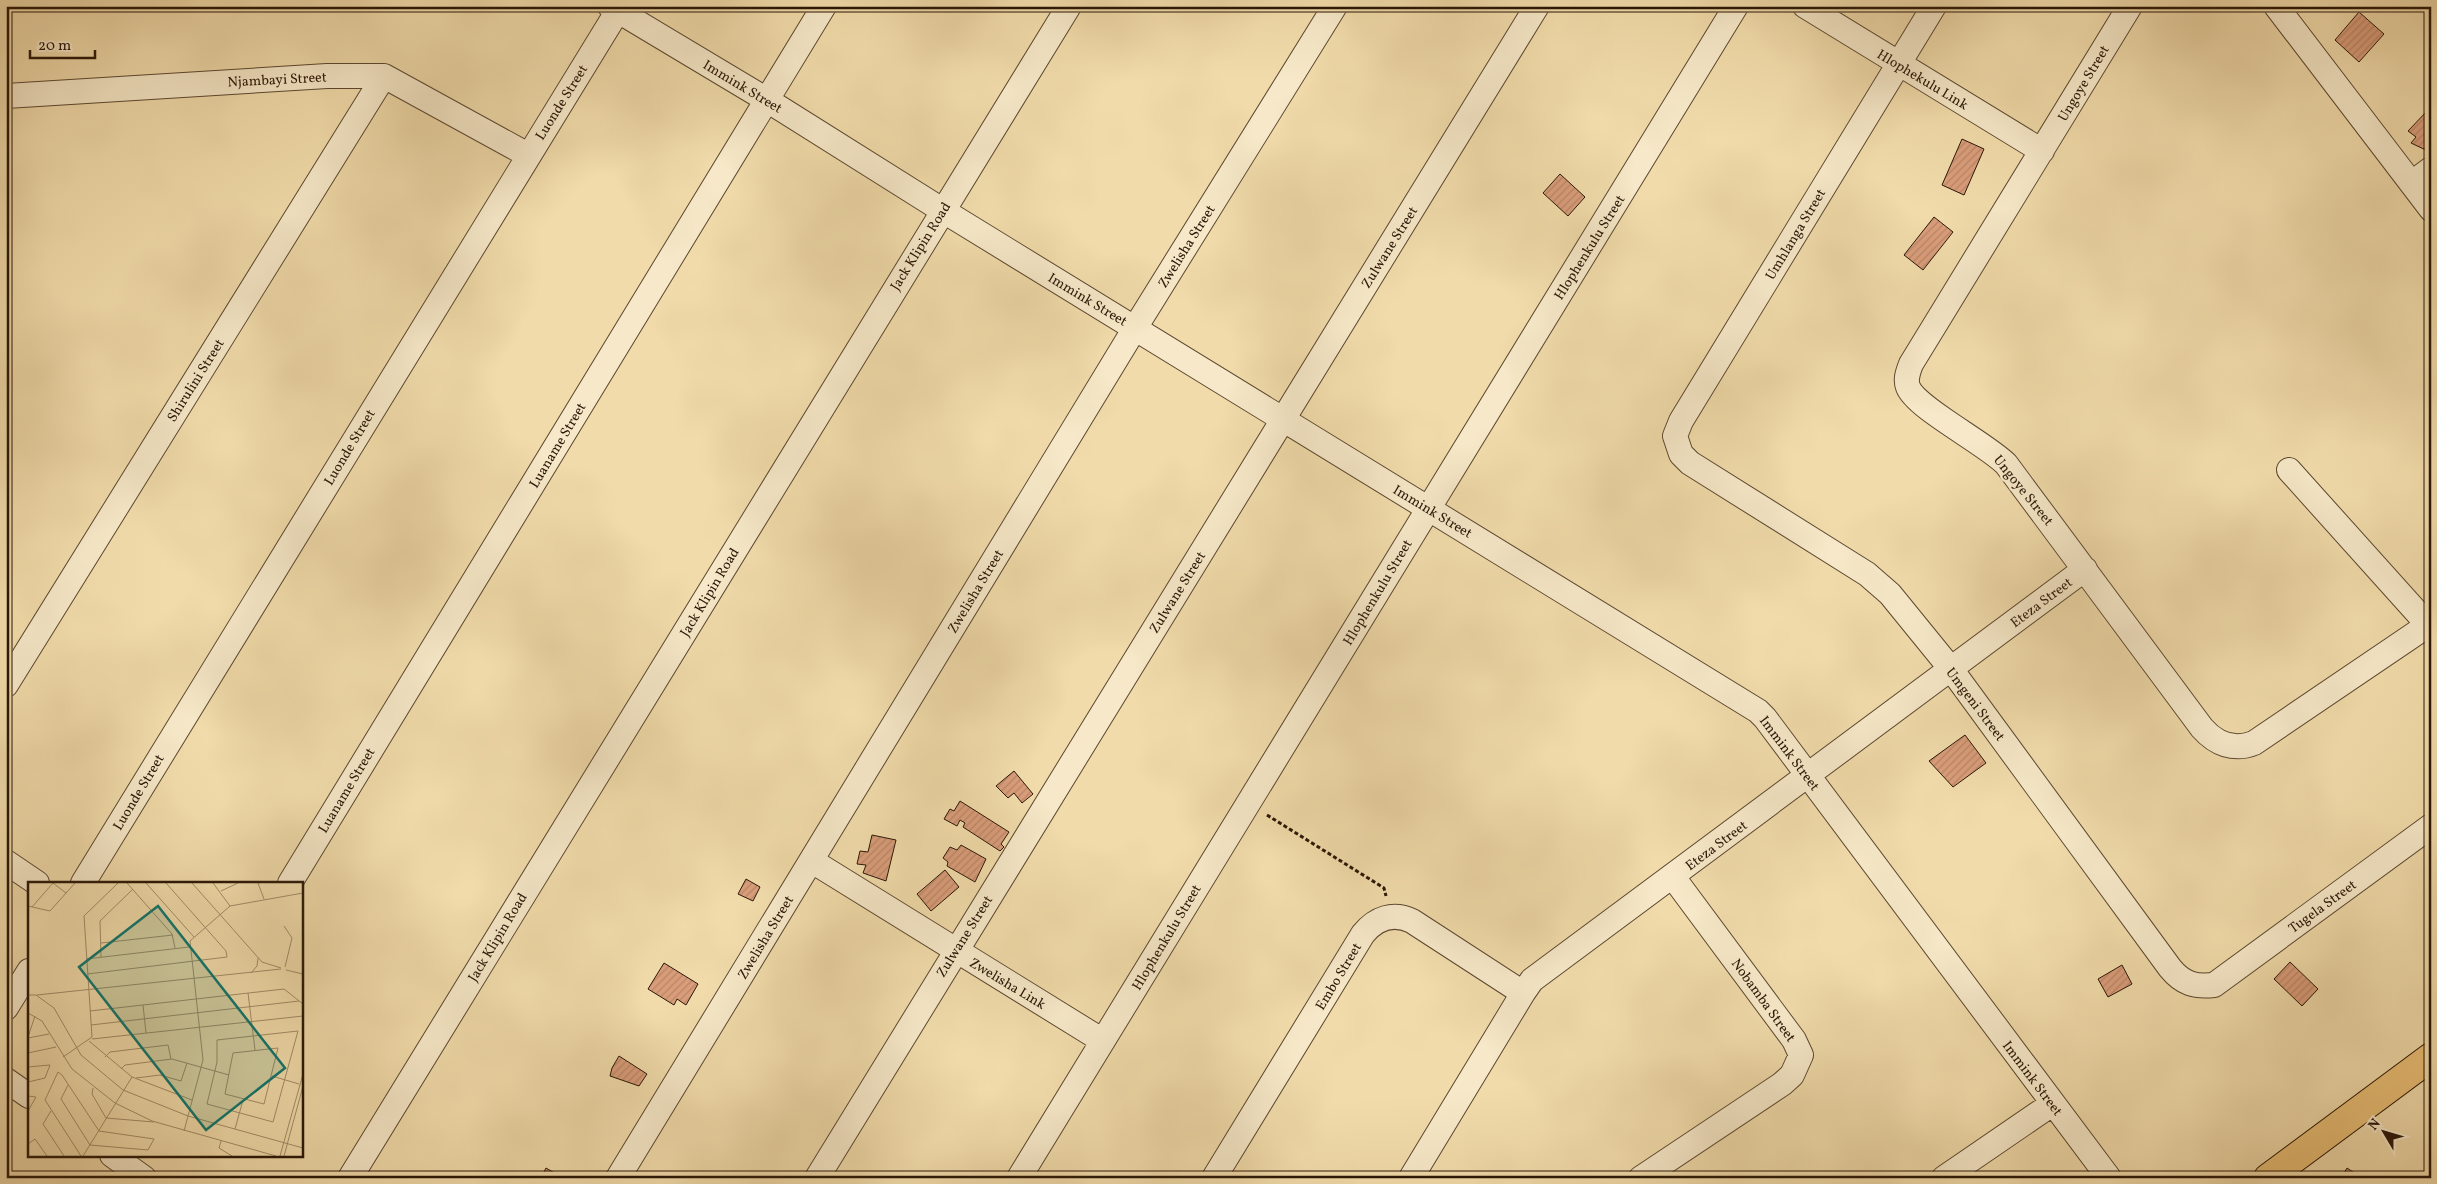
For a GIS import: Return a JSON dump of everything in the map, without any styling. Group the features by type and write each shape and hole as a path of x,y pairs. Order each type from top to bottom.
{"main road":[{"path":"2268,1178 2431,1057"}],"street":[{"name":"Luaname Street","path":"291,882 824,6"},
{"name":"Jack Klipin Road","path":"350,1178 942,210 1069,6"},
{"name":"Zwelisha Street","path":"618,1178 1135,328 1335,6"},
{"name":"Zulwane Street","path":"817,1178 955,950 1538,6"},
{"name":"Hlophenkulu Street","path":"1019,1178 1736,6"},
{"name":"Hlophekulu Link","path":"1805,6 2042,151"},
{"name":"Umhlanga Street","path":"1690,463 1677,445 1675,436 1681,421 1934,6"},
{"name":"Ungoye Street","path":"2130,6 1911,364 1907,379 1911,393 1922,404 1991,450 2006,464 2086,569 2202,728 2214,740 2232,747 2246,746 2262,739 2430,625"},
{"path":"2276,6 2431,208"},
{"name":"Immink Street","path":"614,9 767,100 942,210 1753,707 1766,718 1807,776 2109,1178"},
{"name":"Luonde Street","path":"84,882 528,155 614,9"},
{"name":"Njambayi Street","path":"6,96 327,76 384,76 528,155"},
{"name":"Shirulini Street","path":"6,685 384,76"},
{"path":"2412,183 2431,169"},
{"name":"Umgeni Street","path":"1690,463 1874,579 1893,599 1950,669 2170,968 2186,983 2200,986 2214,985"},
{"path":"2289,470 2430,625"},
{"name":"Eteza Street","path":"1411,1178 1523,992 1536,977 1674,877 2086,569"},
{"name":"Tugela Street","path":"2214,985 2431,826"},
{"name":"Zwelisha Link","path":"812,861 1103,1041"},
{"path":"6,862 36,882"},
{"name":"Nobamba Street","path":"1641,1178 1782,1084 1792,1075 1801,1055 1794,1040 1674,877"},
{"path":"1392,916 1412,922 1523,992"},
{"name":"Embo Street","path":"1214,1178 1363,934 1379,920 1392,916"},
{"path":"6,1008 28,973"},
{"path":"6,1080 28,1095"},
{"path":"1944,1178 2052,1104"},
{"path":"119,1157 144,1178"}],"path":[{"path":"1248,803 1384,888 1392,916"}],"building":[{"path":"2359,12 2384,34 2359,62 2335,40"},
{"path":"2428,110 2431,112 2430,152 2411,143 2416,137 2408,131"},
{"path":"1962,139 1984,149 1964,195 1942,185"},
{"path":"1560,174 1585,197 1568,216 1543,193"},
{"path":"1934,217 1953,232 1923,270 1904,255"},
{"path":"1965,735 1986,763 1953,787 1929,761"},
{"path":"1014,771 1033,794 1022,803 1014,793 1008,798 996,786"},
{"path":"960,801 1009,832 1001,844 1004,847 1000,851 963,827 965,823 960,820 957,826 944,819 950,809 954,811"},
{"path":"872,835 896,840 886,881 863,873 866,865 857,864 860,851 868,852"},
{"path":"961,845 986,859 975,882 947,866 948,862 943,858 950,847 957,850"},
{"path":"945,870 959,887 931,911 917,894"},
{"path":"746,879 760,887 753,901 738,894"},
{"path":"2290,962 2318,989 2302,1006 2274,979"},
{"path":"664,963 698,984 686,1005 677,999 674,1005 648,989"},
{"path":"2122,965 2132,984 2108,997 2098,979"},
{"path":"619,1056 647,1074 639,1086 610,1076"},
{"path":"546,1168 563,1178 541,1178"},
{"path":"2347,1168 2362,1178 2341,1178"}]}
